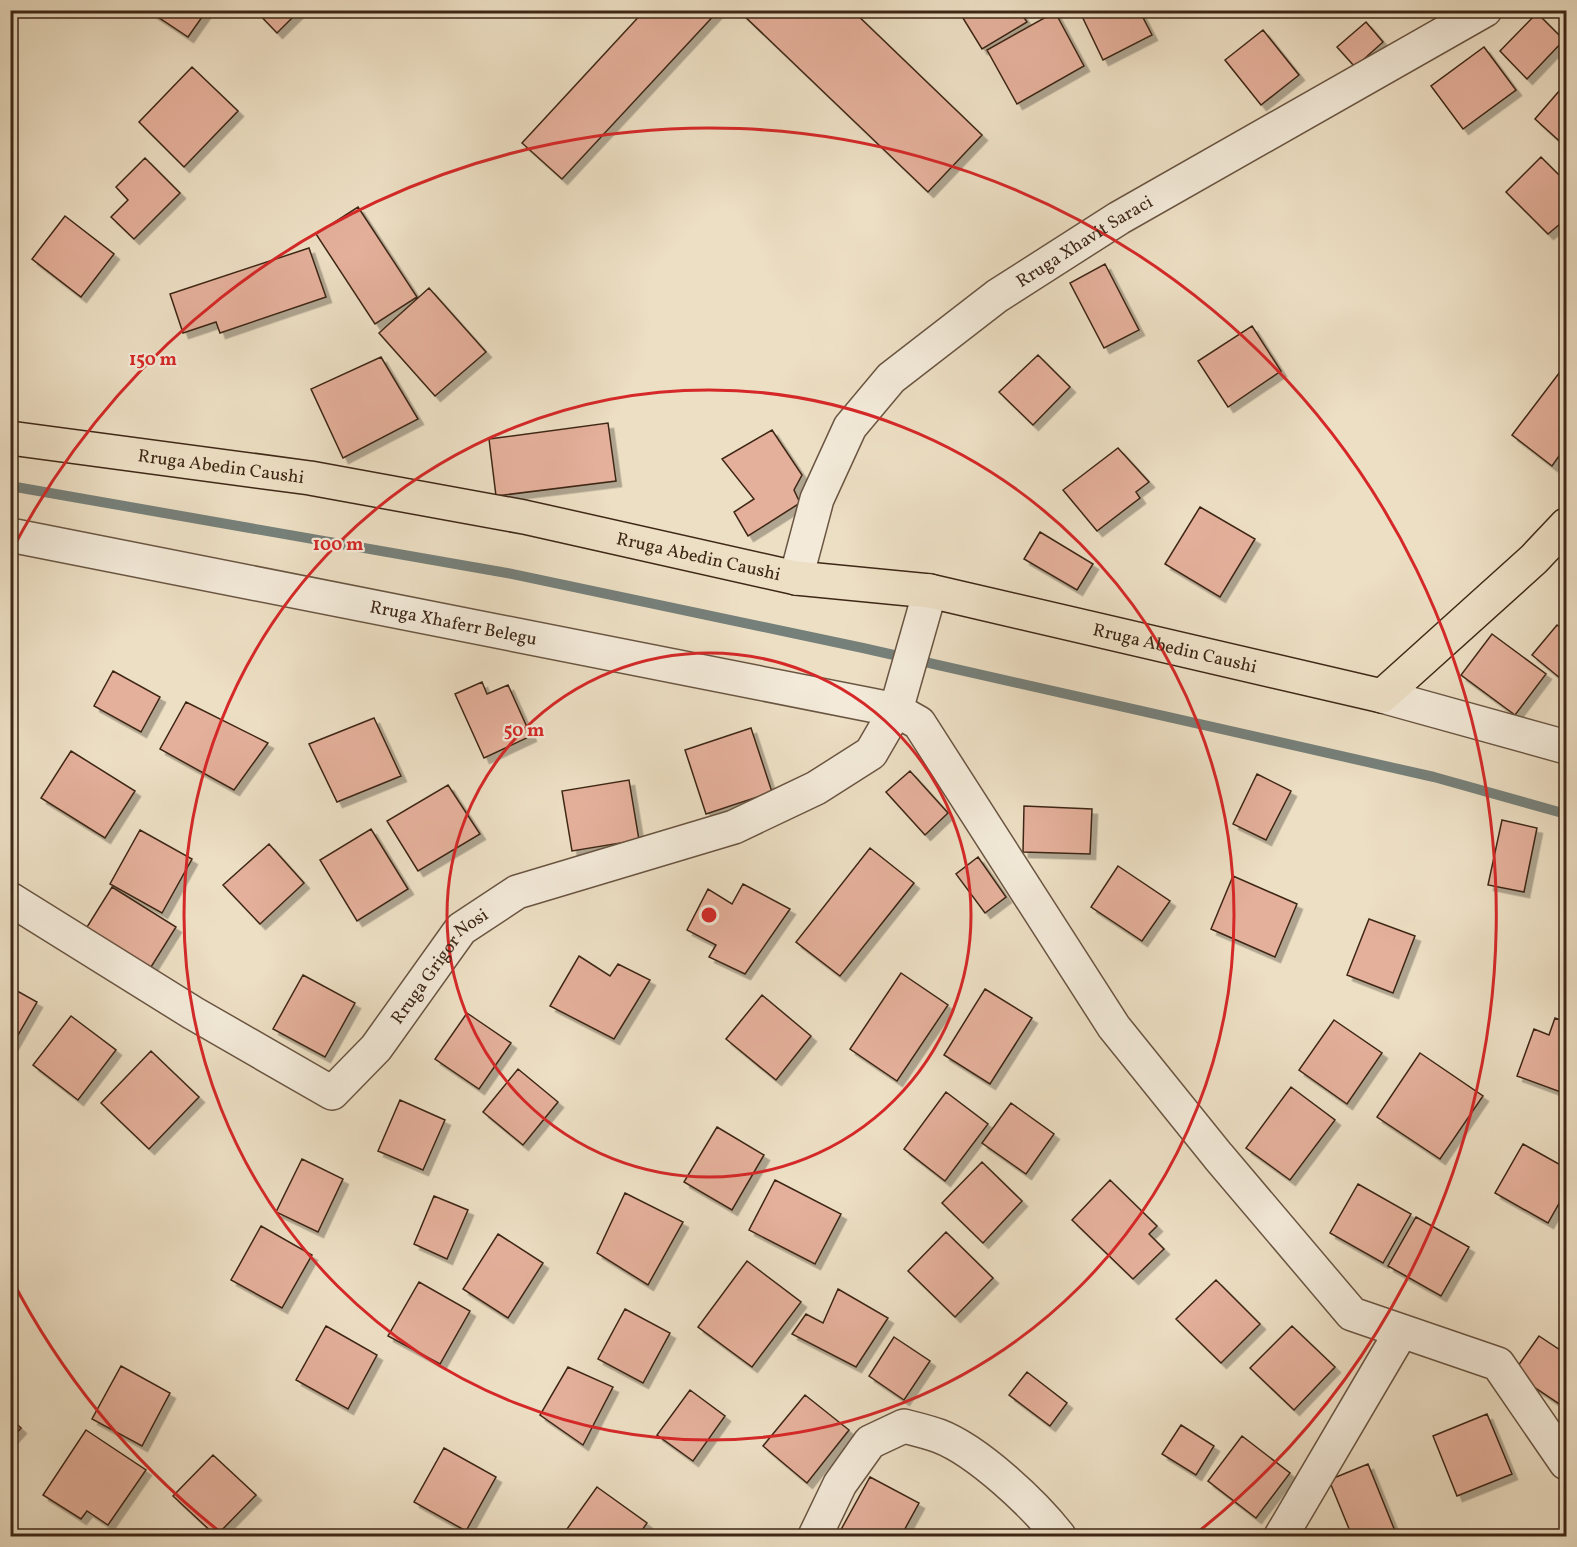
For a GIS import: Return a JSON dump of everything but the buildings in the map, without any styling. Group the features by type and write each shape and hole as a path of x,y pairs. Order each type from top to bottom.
{"main road":[{"name":"Rruga Abedin Caushi","path":"10,438 321,480 524,517 796,578 930,591 1382,696"},
{"path":"1382,696 1534,560 1566,525"}],"street":[{"name":"Rruga Xhavit Saraci","path":"796,578 817,499 850,427 891,378 997,296 1119,218 1485,10"},
{"name":"Rruga Xhaferr Belegu","path":"10,535 896,710"},
{"path":"930,591 896,710 919,723 1114,1028 1352,1314 1498,1364 1566,1463"},
{"path":"1382,696 1566,747"},
{"name":"Rruga Grigor Nosi","path":"10,900 193,1013 332,1093 376,1048 461,929 517,892 734,827 816,788 872,753 896,710"},
{"path":"1281,1536 1401,1332"},
{"path":"815,1536 840,1484 870,1442 904,1426 940,1437 978,1458 1047,1521 1059,1536"}],"waterway":[{"path":"10,486 507,573 863,648 1434,777 1566,814"}]}
